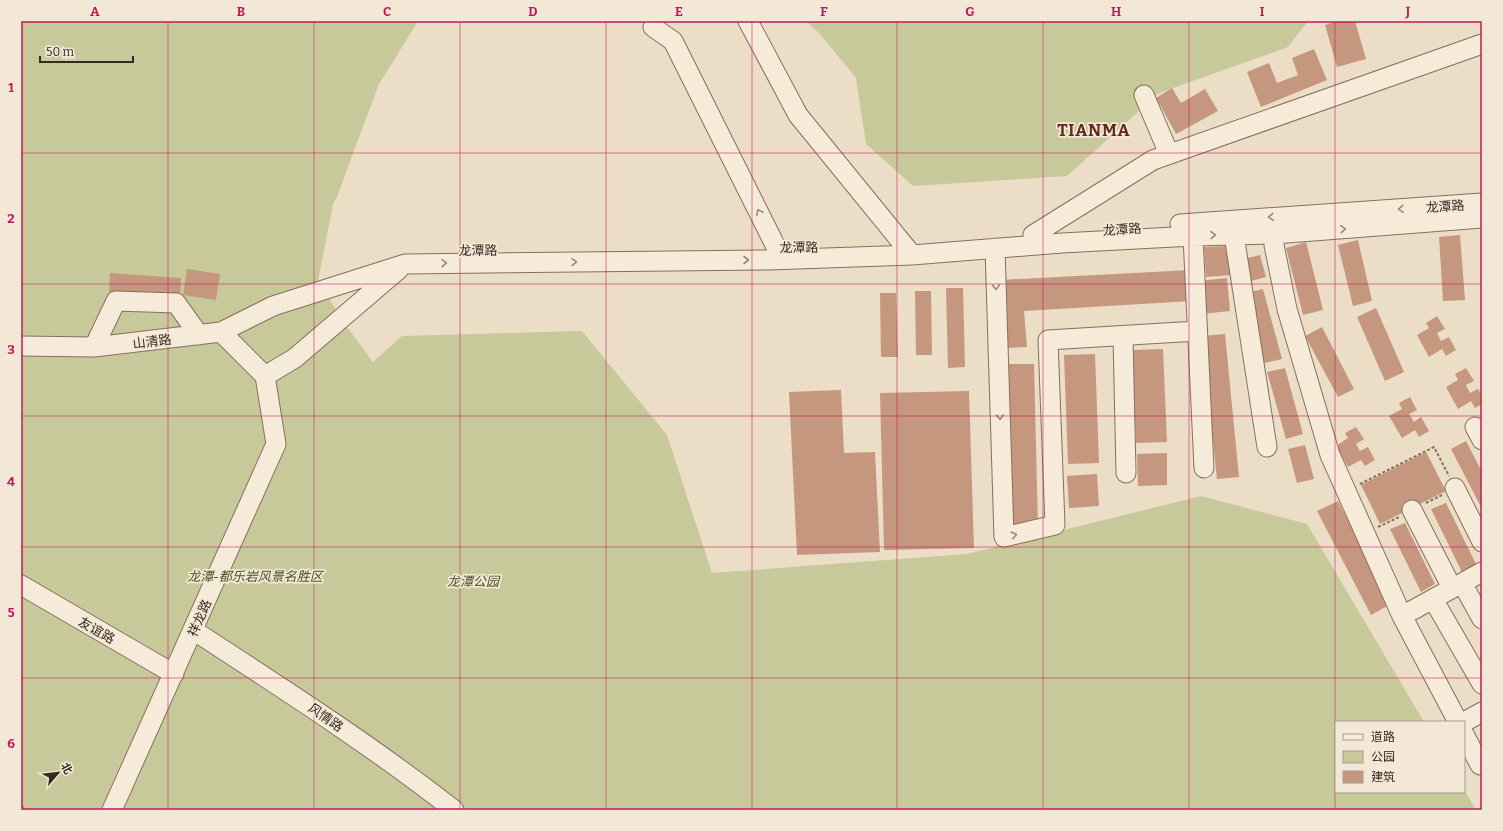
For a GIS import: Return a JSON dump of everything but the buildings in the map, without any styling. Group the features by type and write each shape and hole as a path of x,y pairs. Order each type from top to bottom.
{"street":[{"path":"748,21 798,115 908,250"},
{"path":"652,24 772,253"},
{"path":"1033,235 1152,160 1482,44"},
{"path":"1144,95 1169,154"},
{"name":"龙潭路","path":"908,250 1033,235 1482,203"},
{"name":"龙潭路","path":"265,376 295,358 405,264 430,250 723,254 995,248 1193,236 1274,234 1482,218"},
{"path":"1274,234 1274,245 1287,309 1330,455 1402,616 1457,721"},
{"path":"1234,235 1267,447"},
{"path":"1193,236 1204,468"},
{"path":"995,248 1004,537 1055,525 1048,340 1197,331"},
{"name":"山清路","path":"21,346 94,347 221,332 273,306 405,264"},
{"path":"94,347 116,301 176,302 199,335"},
{"path":"221,332 265,376"},
{"path":"1123,336 1126,473"},
{"name":"祥龙路","path":"112,810 276,444 265,376"},
{"path":"1455,488 1482,542"},
{"path":"1412,510 1457,585 1482,619"},
{"path":"1402,616 1482,572"},
{"name":"友谊路","path":"21,585 174,674"},
{"path":"1433,599 1482,684"},
{"name":"风情路","path":"193,630 302,701 418,781 454,810"},
{"path":"1465,721 1482,712"},
{"path":"1465,736 1480,765"}],"path":[{"path":"1346,491 1434,447 1455,488"},
{"path":"21,806 27,810"}],"green space":[{"name":"龙潭-都乐岩风景名胜区","path":"21,21 418,21 378,86 337,197 333,204 318,281 347,327 373,362 402,336 582,331 667,435 712,573 967,554 1201,496 1307,524 1423,721 1335,721 1335,793 1465,793 1465,792 1476,810 21,810"},
{"path":"806,21 1308,21 1288,47 1159,93 1067,176 913,186 866,144 856,78 819,33"}],"district":[{"name":"TIANMA","path":"1094,130"}],"park label":[{"name":"龙潭公园","path":"473,581"}]}
